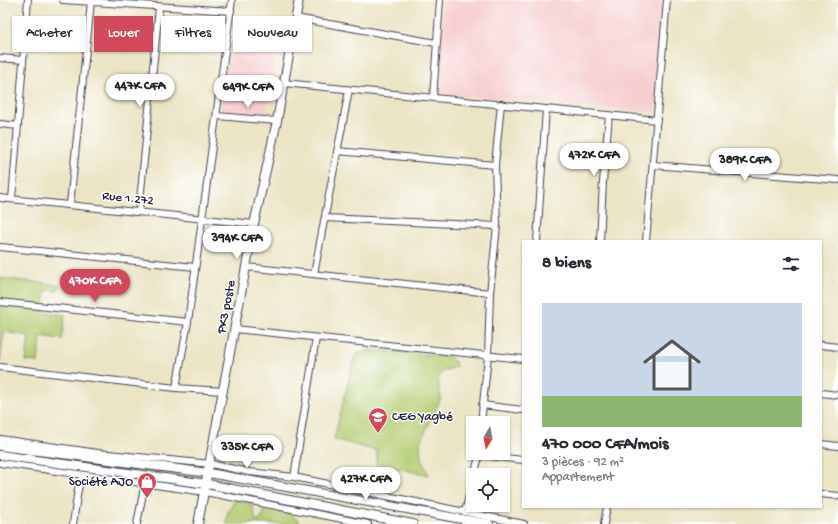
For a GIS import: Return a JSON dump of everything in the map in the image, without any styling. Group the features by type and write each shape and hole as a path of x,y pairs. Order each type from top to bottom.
{"street":[{"path":"12,199 28,0"},
{"path":"63,0 231,11"},
{"path":"176,388 188,322 232,0"},
{"name":"PK3 poste","path":"296,16 299,0"},
{"path":"433,98 440,0"},
{"path":"646,240 666,0"},
{"path":"70,204 91,2"},
{"path":"138,211 159,7"},
{"path":"312,21 436,42"},
{"name":"PK3 poste","path":"198,524 209,472 254,224 277,121 290,52"},
{"path":"0,58 23,60"},
{"path":"284,83 657,120"},
{"path":"314,274 348,90"},
{"path":"481,416 488,356 490,293 497,226 495,165 501,104"},
{"path":"537,240 546,109"},
{"path":"600,240 603,182 610,115"},
{"path":"217,116 277,121"},
{"path":"0,124 18,126"},
{"path":"337,151 495,165"},
{"path":"653,165 838,180"},
{"name":"Rue 1.272","path":"0,198 254,224"},
{"path":"325,218 497,226"},
{"path":"0,247 195,267"},
{"path":"246,267 490,293"},
{"path":"0,302 188,322"},
{"path":"235,329 522,359"},
{"path":"294,477 316,338"},
{"path":"822,345 838,347"},
{"path":"0,367 176,388 223,391"},
{"path":"822,393 838,395"},
{"path":"482,405 522,410"},
{"path":"0,439 98,453 210,464 249,472 294,477 524,524"},
{"path":"822,444 838,446"},
{"path":"0,446 209,472 489,524"},
{"path":"0,455 206,488 413,524"},
{"path":"510,458 522,460"},
{"path":"0,463 145,483 206,488 368,524"},
{"path":"73,524 78,489 83,475"},
{"path":"137,524 145,483"},
{"path":"822,494 838,496"},
{"path":"465,512 466,508"},
{"path":"604,524 607,508"}],"shaded area":[{"path":"443,0 665,0 656,113 436,94"},
{"path":"231,42 233,42 233,52 276,52 265,118 220,112"}],"green space":[{"path":"0,278 59,285 58,291 46,290 43,312 65,315 62,339 41,336 38,362 26,361 29,336 4,332 0,363"},
{"path":"371,350 449,356 455,362 456,367 444,371 439,376 438,382 441,398 420,443 421,459 429,475 376,464 377,451 334,439 354,359 358,353"},
{"path":"235,500 252,504 256,521 262,518 266,506 291,514 302,524 226,524 228,512"}],"place":[{"name":"CEG Yagbé","path":"378,434"},
{"name":"Société AJO","path":"147,499"}]}
